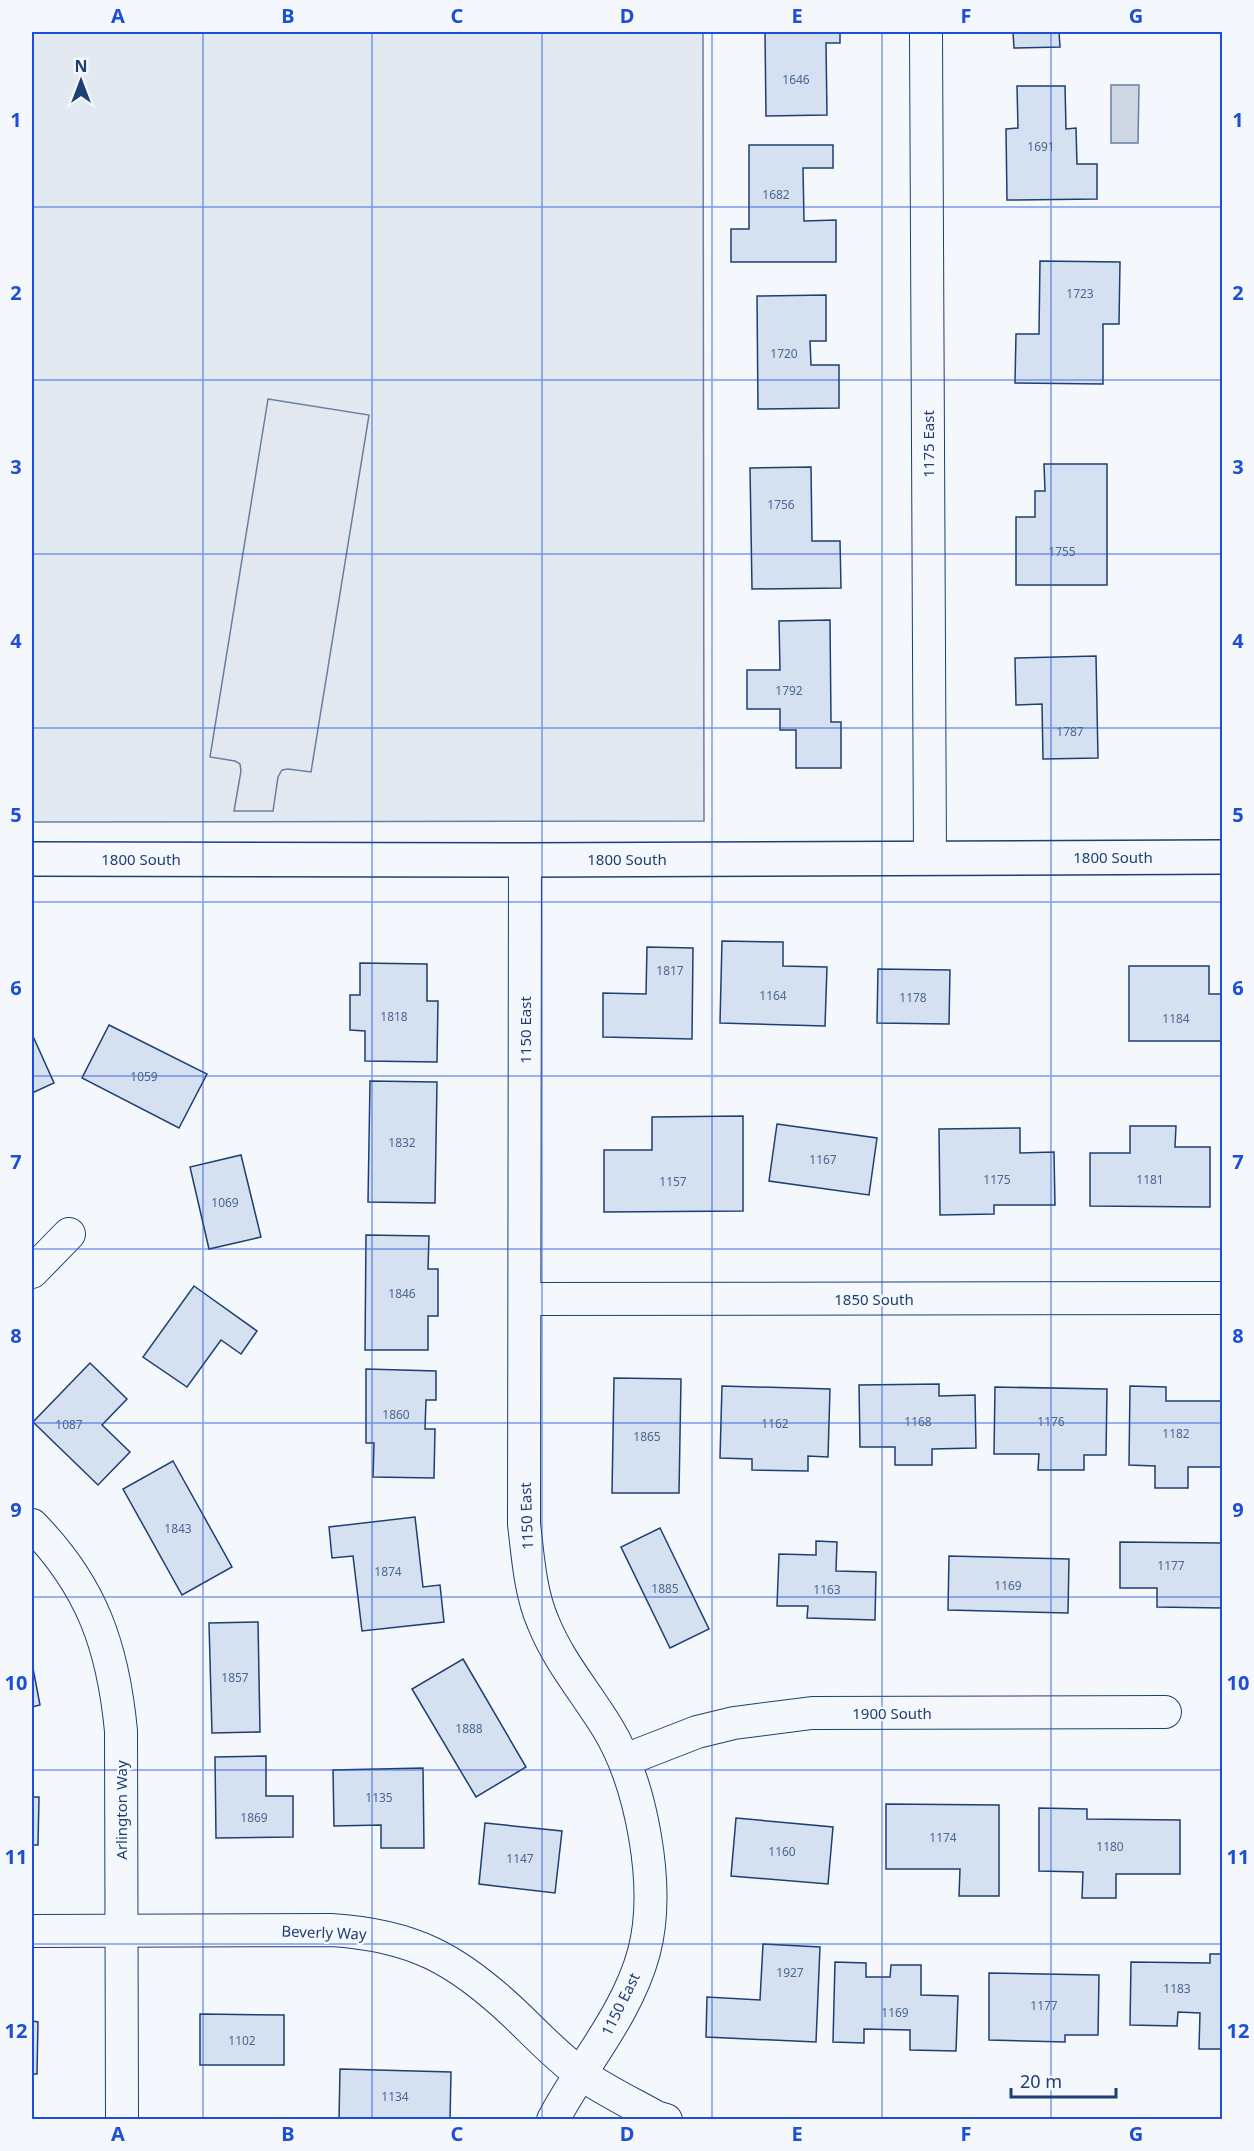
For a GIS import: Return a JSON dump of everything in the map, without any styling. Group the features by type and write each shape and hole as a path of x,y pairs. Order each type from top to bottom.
{"main road":[{"name":"1800 South","path":"32,859 525,860 1222,857"}],"street":[{"name":"1175 East","path":"926,32 930,857"},
{"name":"1150 East","path":"525,860 524,1524 530,1574 542,1620 561,1659 608,1729 625,1760 641,1813 648,1862 649,1911 644,1951 630,1993 606,2037 580,2074 553,2120"},
{"path":"32,1272 69,1234"},
{"name":"1850 South","path":"525,1299 1222,1298"},
{"name":"Arlington Way","path":"32,1526 67,1566 86,1595 111,1661 117,1696 121,1731 122,2120"},
{"name":"1900 South","path":"625,1760 697,1732 734,1723 812,1713 1165,1712"},
{"name":"Beverly Way","path":"32,1931 331,1930 362,1932 394,1938 424,1948 452,1962 478,1980 580,2074 656,2117 666,2120"}],"shaded area":[{"path":"32,32 703,32 704,821 32,822"},
{"path":"1111,85 1139,85 1138,143 1111,143"},
{"path":"268,399 369,415 311,772 282,770 278,777 273,811 234,811 241,771 240,764 210,757"}],"building":[{"path":"765,32 840,32 840,43 826,43 827,115 766,116"},
{"path":"1013,32 1059,32 1060,47 1014,48"},
{"path":"1017,86 1065,86 1066,129 1076,128 1077,164 1097,164 1097,199 1007,200 1006,129 1018,128"},
{"path":"749,145 833,145 833,168 803,168 804,221 836,220 836,262 731,262 731,229 749,229"},
{"path":"1040,261 1120,262 1119,324 1103,324 1103,384 1015,383 1016,334 1039,334"},
{"path":"826,295 826,341 810,341 811,365 839,365 839,408 758,409 757,296"},
{"path":"1044,464 1107,464 1107,585 1016,585 1016,517 1035,517 1035,491 1045,491"},
{"path":"811,467 812,541 840,541 841,588 752,589 750,468"},
{"path":"830,620 831,722 841,722 841,768 796,768 796,730 780,730 780,709 747,709 747,670 780,670 779,621"},
{"path":"1096,656 1098,758 1043,759 1042,704 1016,705 1015,658"},
{"path":"722,941 783,942 783,966 827,967 825,1026 720,1023"},
{"path":"647,947 693,948 692,1039 603,1037 603,993 646,994"},
{"path":"360,963 427,964 427,1001 438,1001 437,1062 365,1061 365,1031 350,1030 350,995 360,995"},
{"path":"1129,966 1209,966 1209,994 1222,994 1222,1041 1129,1041"},
{"path":"878,969 950,970 949,1024 877,1023"},
{"path":"109,1025 207,1074 179,1128 82,1078"},
{"path":"32,1034 54,1083 32,1093"},
{"path":"370,1081 437,1082 435,1203 368,1202"},
{"path":"743,1116 743,1211 604,1212 604,1150 652,1150 652,1117"},
{"path":"777,1124 877,1138 869,1195 769,1181"},
{"path":"1130,1126 1176,1126 1175,1147 1210,1147 1210,1207 1090,1206 1090,1153 1130,1153"},
{"path":"1020,1128 1020,1153 1054,1152 1055,1205 994,1205 994,1214 940,1215 939,1129"},
{"path":"241,1155 261,1237 209,1249 190,1167"},
{"path":"366,1235 429,1236 428,1269 438,1269 438,1316 428,1316 428,1350 365,1350"},
{"path":"194,1286 257,1331 241,1354 221,1340 187,1387 143,1357"},
{"path":"90,1363 127,1399 102,1425 130,1452 98,1485 33,1422"},
{"path":"366,1369 436,1371 436,1400 426,1400 425,1429 435,1429 434,1478 373,1477 374,1443 366,1443"},
{"path":"614,1378 681,1379 679,1493 612,1493"},
{"path":"939,1384 939,1396 975,1395 976,1448 932,1449 932,1465 895,1465 895,1447 860,1447 859,1385"},
{"path":"722,1386 830,1389 828,1457 808,1456 808,1471 752,1470 752,1459 720,1458"},
{"path":"1130,1386 1166,1387 1166,1401 1222,1401 1222,1467 1188,1467 1188,1488 1155,1488 1155,1466 1129,1465"},
{"path":"995,1387 1107,1389 1106,1455 1084,1455 1084,1470 1038,1470 1039,1454 994,1454"},
{"path":"173,1461 232,1567 182,1595 123,1489"},
{"path":"415,1517 423,1587 440,1585 444,1622 362,1631 353,1556 332,1558 329,1527"},
{"path":"660,1528 709,1629 670,1648 621,1547"},
{"path":"816,1541 837,1542 836,1571 876,1572 875,1620 807,1618 808,1606 777,1606 779,1554 816,1555"},
{"path":"1120,1542 1222,1543 1222,1608 1157,1607 1157,1588 1120,1588"},
{"path":"949,1556 1069,1559 1068,1613 948,1610"},
{"path":"258,1622 260,1732 212,1733 209,1623"},
{"path":"463,1659 526,1767 476,1797 412,1689"},
{"path":"32,1663 40,1705 32,1707"},
{"path":"266,1756 266,1796 293,1796 293,1837 216,1838 215,1757"},
{"path":"423,1768 424,1848 381,1848 381,1825 334,1826 333,1770"},
{"path":"32,1797 39,1797 38,1845 32,1845"},
{"path":"886,1804 999,1805 999,1896 959,1896 960,1869 886,1869"},
{"path":"1039,1808 1087,1809 1087,1819 1180,1820 1180,1874 1116,1874 1116,1898 1082,1898 1083,1872 1039,1871"},
{"path":"736,1818 833,1827 828,1884 731,1876"},
{"path":"485,1823 562,1831 555,1893 479,1884"},
{"path":"763,1944 820,1947 816,2042 706,2037 707,1997 760,2000"},
{"path":"1210,1954 1222,1954 1222,2049 1199,2049 1200,2013 1178,2012 1177,2026 1130,2025 1131,1962 1210,1963"},
{"path":"835,1962 866,1963 866,1977 890,1977 891,1965 921,1965 921,1995 958,1996 956,2051 910,2050 910,2030 864,2029 864,2043 833,2042"},
{"path":"989,1973 1099,1975 1098,2035 1065,2035 1065,2042 989,2040"},
{"path":"200,2014 284,2015 284,2065 200,2065"},
{"path":"32,2021 38,2022 37,2074 32,2074"},
{"path":"340,2069 451,2072 450,2120 339,2120"}]}
